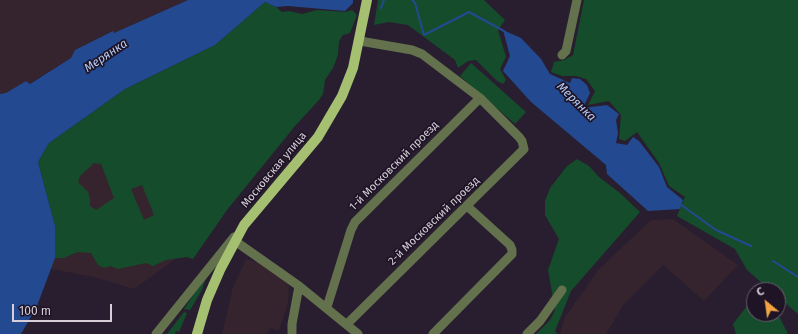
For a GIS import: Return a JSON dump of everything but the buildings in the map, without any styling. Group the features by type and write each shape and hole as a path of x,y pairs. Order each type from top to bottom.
{"main road":[{"name":"Московская улица","path":"244,225 304,154 330,118 342,96 353,68 360,41 367,0"},
{"path":"197,334 206,300 234,240 244,225"}],"street":[{"path":"562,55 566,51 577,0"},
{"path":"360,41 412,50 422,54 480,98"},
{"name":"2-й Московский проезд","path":"347,324 523,151 522,141 480,98"},
{"name":"1-й Московский проезд","path":"327,308 351,230 355,222 480,98"},
{"path":"433,334 512,254 510,245 467,206"},
{"name":"Московская улица","path":"156,334 244,225"},
{"path":"234,240 299,286 358,334"},
{"path":"292,334 292,324 299,286"},
{"path":"527,334 540,321 562,290"}],"shaded area":[{"path":"0,0 188,0 114,33 112,31 75,50 71,58 29,84 26,81 6,93 0,94"},
{"path":"114,96 181,255 134,289 94,277 51,269 11,269"},
{"path":"673,219 738,265 704,301 663,265 624,304 606,334 560,334 565,317 599,269 651,220"},
{"path":"246,259 260,263 289,284 288,303 279,331 270,328 267,334 222,334 233,287"}],"green space":[{"path":"378,0 484,0 505,20 498,30 506,57 500,69 506,80 503,84 497,81 476,60 468,61 458,68 455,60 408,25 389,22 374,25"},
{"path":"584,0 798,0 798,314 786,304 786,282 761,282 747,270 735,249 677,216 685,197 669,186 659,163 637,132 625,141 619,139 621,115 609,101 588,105 595,91 586,79 576,76 562,76 551,72 554,62 564,60 573,55"},
{"path":"265,2 276,7 282,12 289,11 302,14 317,10 346,12 352,10 357,15 350,33 343,35 339,41 338,55 333,68 325,80 323,94 319,100 295,126 227,210 193,259 187,257 166,260 153,266 146,263 118,269 111,266 104,268 98,265 91,253 77,252 64,258 55,258 55,226 38,162 49,143 125,89 215,45","holes":["94,163 101,164 114,198 96,210 90,206 88,192 78,182 80,176","142,185 154,215 144,220 131,189"]},
{"path":"471,63 526,112 515,124 460,76"},
{"path":"577,159 589,166 599,177 620,193 640,212 571,291 555,331 557,334 536,334 550,320 555,310 548,270 559,239 545,215 545,201 550,188 567,166"},
{"path":"207,275 202,290 190,310 184,309"},
{"path":"746,307 746,322 782,322 788,334 736,334 733,324"},
{"path":"184,312 187,313 179,332 176,331 175,334 167,334"}],"water":[{"path":"188,0 353,0 353,3 345,11 288,6 276,7 265,2 215,45 125,89 49,143 38,162 55,226 55,258 37,306 21,334 0,334 0,94 6,93 26,81 30,84 71,58 75,50 113,31 114,33"},
{"path":"503,30 521,38 541,59 550,74 570,83 572,78 580,79 587,85 590,93 583,108 607,105 619,114 616,120 618,133 616,143 627,145 633,137 639,141 659,167 667,187 683,200 680,209 648,211 607,174 606,165 531,102 503,71 510,56"}],"waterway":[{"name":"Мерянка","path":"381,8 384,0"},
{"name":"Мерянка","path":"412,0 415,3 424,35 469,12 504,31"},
{"name":"Мерянка","path":"680,204 716,230 751,246"},
{"name":"Мерянка","path":"773,261 798,277"}]}
